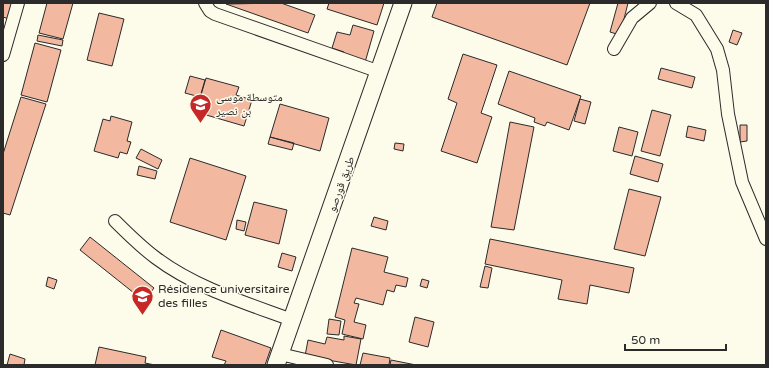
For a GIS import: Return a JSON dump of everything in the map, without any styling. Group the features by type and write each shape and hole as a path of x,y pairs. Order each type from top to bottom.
{"main road":[{"name":"طريق قورصو","path":"278,359 403,3"}],"street":[{"path":"3,55 18,3"},
{"path":"205,3 210,11 215,14 380,72"},
{"path":"614,49 632,18 650,3"},
{"path":"676,3 696,15 717,49 723,70 728,114 742,182 766,239"},
{"path":"115,221 156,258 187,278 226,296 292,320"},
{"path":"278,359 327,365"}],"building":[{"path":"3,3 14,3 9,19 3,17"},
{"path":"47,3 73,3 63,39 39,33"},
{"path":"281,3 315,15 308,33 226,4"},
{"path":"329,3 384,3 377,25 327,9"},
{"path":"437,3 590,3 567,65 432,17"},
{"path":"618,3 628,3 620,35 610,32"},
{"path":"99,13 124,19 112,66 87,60"},
{"path":"353,25 374,31 364,66 342,59 344,52 332,48 337,32 350,35"},
{"path":"733,30 742,33 737,45 729,42"},
{"path":"38,35 63,40 62,46 37,41"},
{"path":"35,43 61,50 47,102 21,95"},
{"path":"463,54 497,65 481,113 492,117 477,163 441,151 457,103 448,99"},
{"path":"661,68 695,77 692,88 658,79"},
{"path":"509,71 581,96 569,130 547,122 545,126 534,122 535,118 498,104"},
{"path":"190,76 205,80 200,97 185,93"},
{"path":"206,78 239,87 236,95 252,100 244,126 196,112"},
{"path":"21,97 46,104 10,215 3,213 3,154"},
{"path":"580,99 591,102 585,124 574,121"},
{"path":"280,104 329,118 320,151 270,137"},
{"path":"652,110 671,115 660,156 641,151"},
{"path":"111,116 132,122 127,141 131,142 127,154 120,152 118,158 94,151 103,119 110,121"},
{"path":"510,122 534,127 514,230 491,227"},
{"path":"740,125 747,125 747,141 740,142"},
{"path":"688,126 706,130 704,141 686,137"},
{"path":"619,127 638,132 632,156 613,151"},
{"path":"270,137 294,143 292,150 268,144"},
{"path":"395,143 404,144 403,151 394,149"},
{"path":"141,149 162,160 158,169 136,158"},
{"path":"635,156 663,164 658,182 630,174"},
{"path":"190,158 246,176 226,240 170,222"},
{"path":"139,166 157,171 155,179 137,175"},
{"path":"629,189 661,197 645,256 614,249"},
{"path":"254,202 287,210 279,244 245,235"},
{"path":"374,217 388,221 386,230 371,226"},
{"path":"237,220 246,222 244,231 236,229"},
{"path":"90,237 154,288 144,301 80,250"},
{"path":"490,239 634,268 629,293 590,285 587,304 558,299 562,280 485,264"},
{"path":"352,248 388,257 384,272 408,278 406,287 396,285 394,292 387,290 383,305 356,298 354,303 359,304 354,322 366,325 363,339 342,334 345,320 335,317"},
{"path":"282,253 296,257 292,271 278,267"},
{"path":"485,266 492,268 488,288 480,287"},
{"path":"48,277 57,280 54,289 46,286"},
{"path":"422,279 429,281 427,288 420,286"},
{"path":"415,317 434,322 428,347 409,342"},
{"path":"329,319 341,321 339,335 327,334"},
{"path":"221,330 271,348 265,365 224,365 226,361 212,357"},
{"path":"344,336 361,339 356,365 305,356 308,340 325,344 327,337 344,340"},
{"path":"99,347 146,357 145,363 155,365 95,365"},
{"path":"363,353 390,358 389,365 360,365"},
{"path":"10,354 25,359 24,365 7,365"},
{"path":"391,360 416,365 390,365"}],"place":[{"name":"متوسطة موسى بن نصير","path":"200,124"},
{"name":"Résidence universitaire des filles","path":"142,316"}]}
